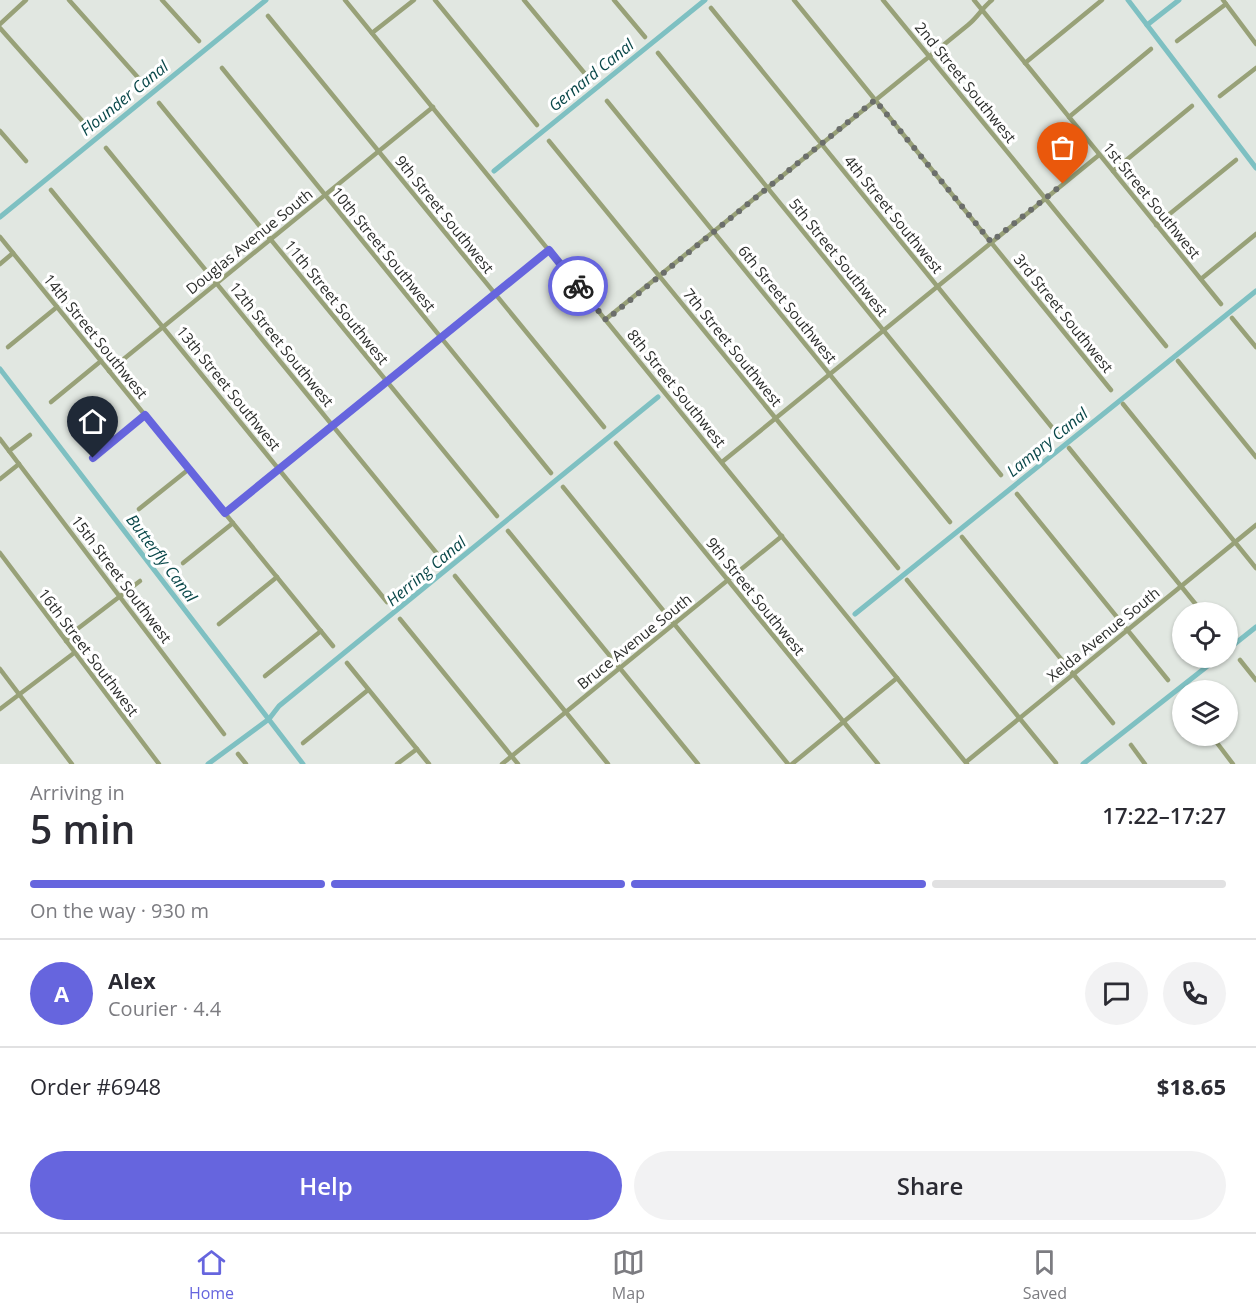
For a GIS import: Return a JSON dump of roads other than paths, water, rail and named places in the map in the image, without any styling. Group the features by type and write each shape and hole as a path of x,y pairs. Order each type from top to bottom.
{"street":[{"path":"27,0 0,26 85,124"},
{"path":"69,0 142,82"},
{"path":"162,0 199,41"},
{"name":"8th Street Southwest","path":"345,0 967,763"},
{"path":"372,33 414,0"},
{"path":"435,0 537,125"},
{"path":"524,0 591,81"},
{"path":"614,0 645,37"},
{"name":"3rd Street Southwest","path":"794,0 1112,390"},
{"name":"2nd Street Southwest","path":"883,0 1166,346"},
{"name":"1st Street Southwest","path":"974,0 1221,304"},
{"path":"606,320 978,16 981,9 992,0"},
{"path":"1025,63 1102,0"},
{"path":"1177,41 1224,2 1256,44"},
{"name":"4th Street Southwest","path":"711,8 1059,436"},
{"name":"9th Street Southwest","path":"268,16 604,427"},
{"path":"1069,117 1151,49"},
{"name":"5th Street Southwest","path":"658,53 1001,474"},
{"name":"10th Street Southwest","path":"222,68 551,472"},
{"path":"1220,96 1256,68"},
{"name":"6th Street Southwest","path":"607,101 950,522"},
{"name":"11th Street Southwest","path":"159,103 497,516"},
{"path":"1113,171 1192,106"},
{"name":"Douglas Avenue South","path":"109,371 432,107"},
{"path":"0,131 26,161"},
{"name":"7th Street Southwest","path":"549,141 898,568"},
{"name":"12th Street Southwest","path":"106,147 439,556"},
{"path":"722,462 1099,154"},
{"path":"1156,225 1236,160"},
{"name":"13th Street Southwest","path":"51,190 387,602"},
{"path":"1201,279 1256,234"},
{"name":"14th Street Southwest","path":"0,237 333,646"},
{"path":"225,513 549,250"},
{"path":"0,264 13,253"},
{"path":"8,347 57,307"},
{"path":"1232,318 1256,348"},
{"path":"51,402 101,361"},
{"path":"1178,361 1256,457"},
{"path":"1123,404 1256,568"},
{"path":"93,458 145,415"},
{"path":"9,451 30,435"},
{"name":"15th Street Southwest","path":"0,439 224,734"},
{"name":"9th Street Southwest","path":"616,443 878,764"},
{"path":"1069,448 1194,602"},
{"path":"0,479 19,464"},
{"path":"139,509 189,469"},
{"path":"563,487 788,764"},
{"path":"1017,494 1168,680"},
{"path":"183,563 233,523"},
{"name":"Xelda Avenue South","path":"967,763 1256,525"},
{"path":"508,531 698,764"},
{"name":"Bruce Avenue South","path":"502,764 782,536"},
{"path":"962,537 1113,723"},
{"name":"16th Street Southwest","path":"0,554 159,764"},
{"path":"455,576 608,764"},
{"path":"219,624 277,577"},
{"path":"907,580 1056,763"},
{"path":"66,641 76,630 140,581"},
{"path":"400,619 518,764"},
{"path":"265,676 321,631"},
{"path":"0,709 74,653"},
{"path":"1240,660 1256,680"},
{"path":"347,663 429,764"},
{"path":"0,669 72,764"},
{"path":"792,764 897,678"},
{"path":"303,742 368,690"},
{"path":"1131,745 1145,764"},
{"path":"1219,746 1233,764"},
{"path":"397,764 417,748"},
{"path":"238,754 246,764"}],"waterway":[{"name":"Flounder Canal","path":"0,217 266,0"},
{"name":"Gernard Canal","path":"494,171 705,0"},
{"path":"1128,0 1256,168"},
{"path":"1147,25 1179,0"},
{"name":"Lampry Canal","path":"855,614 1256,291"},
{"name":"Butterfly Canal","path":"0,369 303,764"},
{"name":"Herring Canal","path":"208,764 269,719 279,706 658,397"},
{"path":"1238,641 1256,627"},
{"path":"1083,764 1205,668"}]}
